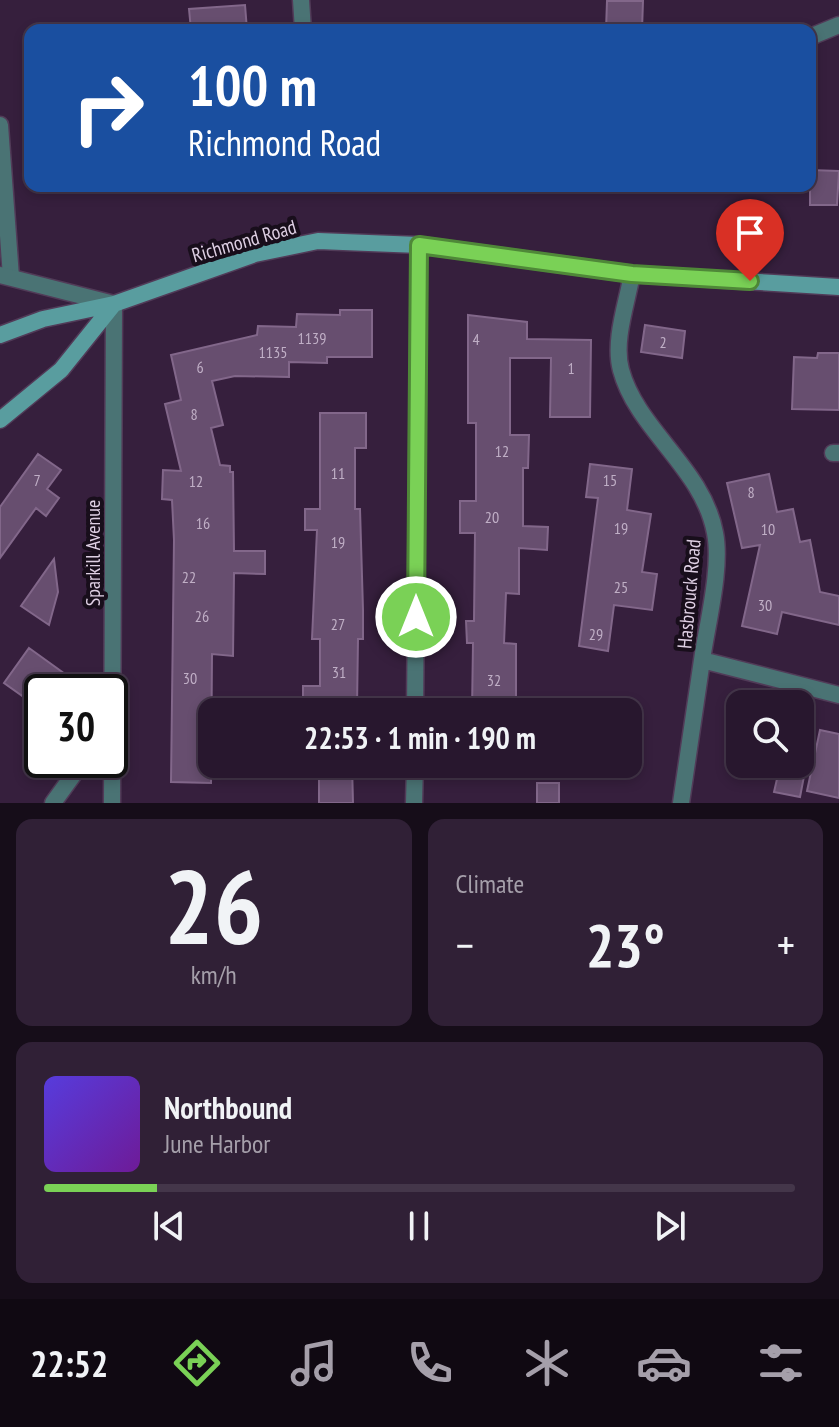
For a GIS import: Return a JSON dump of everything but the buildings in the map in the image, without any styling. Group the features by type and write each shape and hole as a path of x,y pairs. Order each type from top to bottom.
{"main road":[{"name":"Richmond Road","path":"0,335 43,319 114,304 255,254 318,241 419,245 632,274 839,287"},
{"path":"0,420 61,370 114,304"}],"street":[{"path":"301,0 303,24"},
{"path":"816,35 839,25"},
{"path":"0,125 5,276 114,304"},
{"path":"415,698 419,245"},
{"name":"Hasbrouck Road","path":"632,274 618,351 621,371 632,395 695,483 716,535 702,660 839,695"},
{"name":"Sparkill Avenue","path":"111,674 114,304"},
{"path":"681,803 702,660"},
{"path":"53,803 71,778"},
{"name":"Sparkill Avenue","path":"112,778 112,803"},
{"path":"414,803 415,778"}],"route":[{"path":"416,617 419,245 632,274 750,281"}]}
